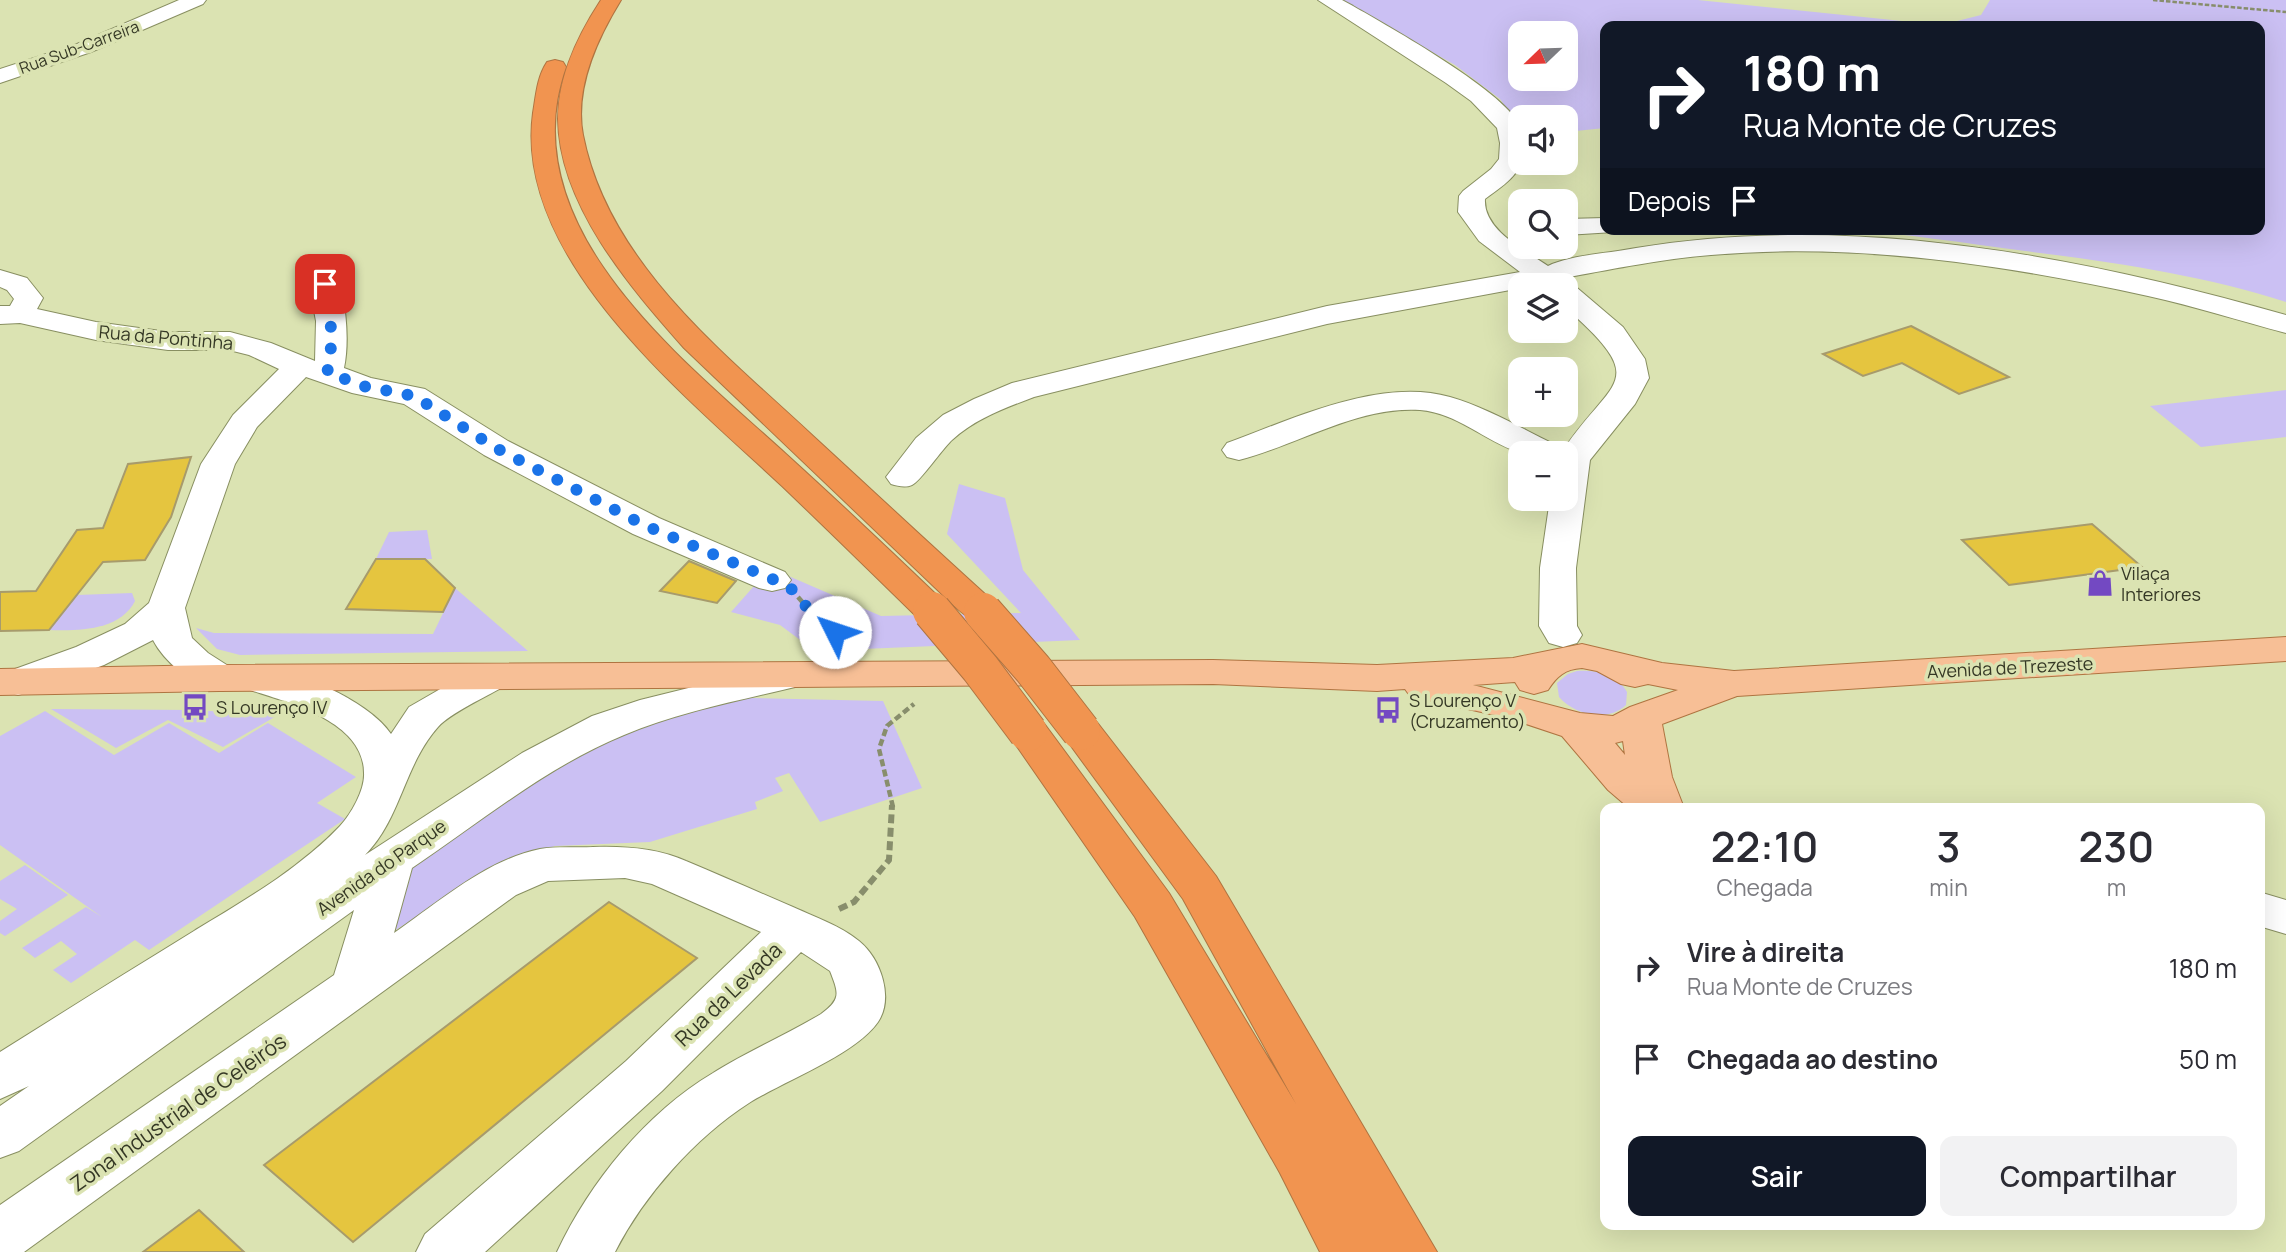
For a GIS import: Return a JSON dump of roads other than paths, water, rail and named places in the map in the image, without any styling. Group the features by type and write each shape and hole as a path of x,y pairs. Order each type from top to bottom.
{"highway":[{"path":"611,0 597,20 582,57 572,98 570,131 584,188 623,256 686,334 983,611 1033,669 1200,888 1408,1252"},
{"path":"572,98 590,82 604,44 618,18 635,0"},
{"path":"571,27 548,86 543,126 544,158 552,191 580,255 648,344 833,515 932,611 980,668 1152,905 1299,1157 1349,1252"}],"main road":[{"name":"Avenida de Trezeste","path":"1734,684 2286,649"},
{"path":"9,682 219,678 261,680 1213,672 1377,678 1513,670 1574,656 1662,675 1734,684"},
{"path":"1650,803 1623,780 1569,723 1547,711 1534,689 1534,679 1541,670 1574,656 1641,680 1651,701 1643,718 1650,777 1660,803"},
{"path":"1377,678 1569,723 1613,730 1734,684"}],"street":[{"name":"Rua Sub-Carreira","path":"4,72 84,48 196,0"},
{"path":"1328,0 1436,67 1486,103 1508,126 1512,144 1509,164 1472,196 1469,204 1471,212 1484,230 1546,273"},
{"path":"1578,227 1600,226"},
{"path":"1484,230 1508,229"},
{"path":"1578,277 1636,256 1729,246 1776,237 2005,261 2198,300 2286,324"},
{"path":"9,682 90,656 138,632 166,608 218,464 243,422 313,370 332,360 330,299 320,269"},
{"path":"0,278 17,284 29,298 10,315"},
{"path":"1525,279 1326,323 1033,405 1000,420 967,440 944,462 915,482 920,451 945,428 989,402 1023,390 1327,315 1525,279"},
{"path":"1578,299 1612,332 1630,359 1633,378 1624,397 1578,447"},
{"name":"Rua da Pontinha","path":"10,315 168,341 230,341 363,386 414,396 496,448 646,526 772,580"},
{"path":"1240,450 1374,404 1410,400 1448,407 1520,441"},
{"path":"1560,511 1558,626 1574,656"},
{"path":"166,608 173,642 194,662 219,678"},
{"name":"Avenida do Parque","path":"0,1135 392,859 537,763 607,726 654,709 799,674"},
{"name":"Avenida do Parque","path":"0,1077 286,896 359,834 379,800 386,773 424,716 489,678"},
{"path":"261,680 327,702 352,719 373,738 386,773"},
{"path":"355,986 392,859"},
{"name":"Rua da Levada","path":"355,986 500,883 542,865 625,862 662,869 796,928 643,1076 445,1252"},
{"path":"2265,903 2286,905"},
{"path":"2265,911 2286,917"},
{"path":"586,1252 621,1192 683,1128 729,1090 836,1029 859,1009 862,993 846,957 796,928"},
{"name":"Zona Industrial de Celeirós","path":"0,1237 355,986"}],"place":[{"name":"Vilaça Interiores","path":"2100,583"},
{"name":"S Lourenço IV","path":"195,707"},
{"name":"S Lourenço V (Cruzamento)","path":"1388,710"}]}
